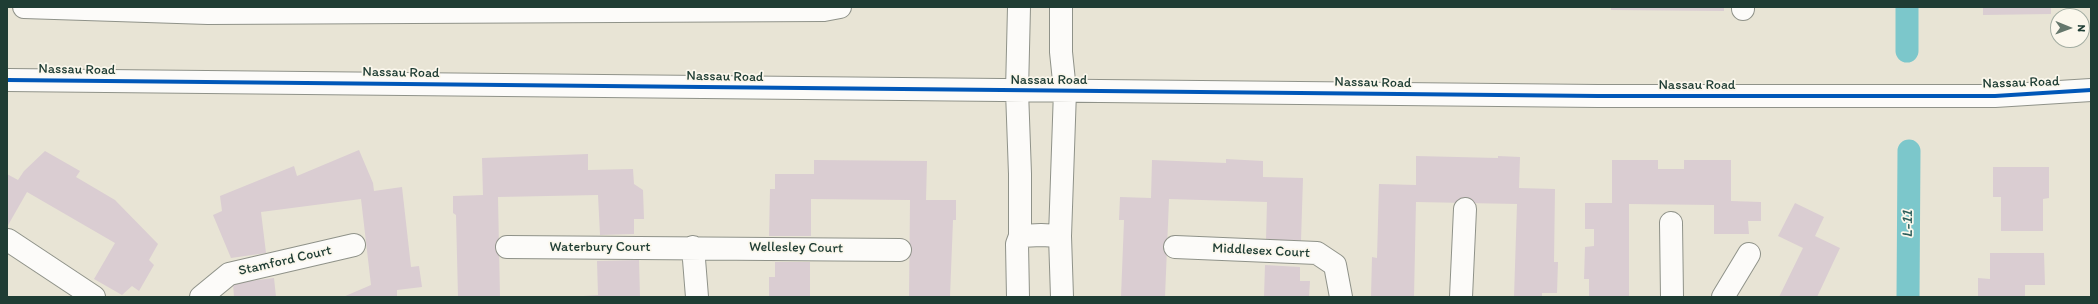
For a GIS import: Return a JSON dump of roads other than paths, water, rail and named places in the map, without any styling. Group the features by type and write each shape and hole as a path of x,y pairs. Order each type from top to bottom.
{"street":[{"path":"24,7 209,10 824,10 840,7"},
{"path":"1018,297 1017,244 1020,236 1020,174 1017,92 1019,7"},
{"path":"1060,7 1061,52 1065,91 1060,236 1062,297"},
{"name":"Nassau Road","path":"7,80 1017,92 1065,91 1653,96 1995,96 2091,90"},
{"path":"1461,297 1465,209"},
{"path":"1671,223 1672,297"},
{"path":"1020,236 1060,236"},
{"path":"8,240 94,297"},
{"name":"Stamford Court","path":"201,297 229,274 354,245"},
{"name":"Waterbury Court","path":"507,247 693,247"},
{"path":"693,247 697,297"},
{"name":"Wellesley Court","path":"693,247 900,250"},
{"name":"Middlesex Court","path":"1175,247 1317,253 1335,265 1341,297"},
{"path":"1723,297 1749,254"}],"waterway":[{"name":"L-11","path":"1907,7 1907,51"},
{"name":"L-11","path":"1908,297 1909,151"}]}
